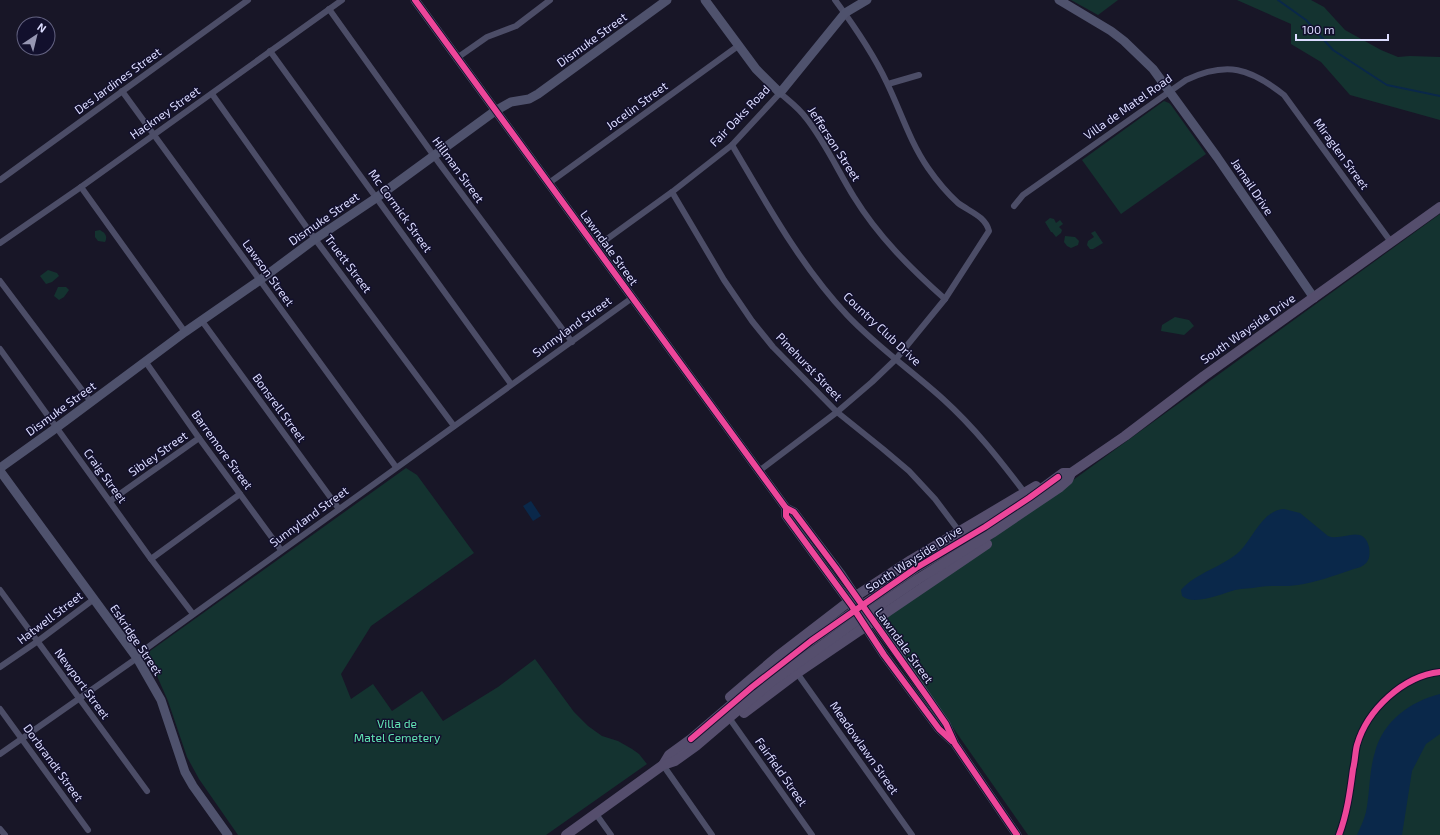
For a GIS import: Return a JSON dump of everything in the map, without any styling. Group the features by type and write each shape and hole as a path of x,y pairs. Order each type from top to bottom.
{"main road":[{"name":"South Wayside Drive","path":"566,835 663,766 674,761 752,687 812,641 916,568 985,527 1029,498 1059,482 1063,473 1071,474 1125,436 1204,376 1440,207"},
{"path":"694,742 706,719 741,687 778,656 911,560 1035,486 1059,482"},
{"path":"694,742 717,733 868,622 1025,518 1059,482"}],"street":[{"name":"Des Jardines Street","path":"0,180 248,0"},
{"name":"Hackney Street","path":"0,243 212,94 342,0"},
{"name":"Lawndale Street","path":"415,0 786,508 794,512 806,528 868,622 928,698 946,724 954,744"},
{"path":"457,58 487,37 516,26 550,0"},
{"name":"Dismuke Street","path":"0,468 185,332 260,280 315,239 376,198 495,111 511,102 529,99 538,94 667,0"},
{"name":"Jefferson Street","path":"705,0 756,69 780,93 794,104 812,127 854,197 881,234 902,260 945,299"},
{"path":"759,471 837,412 896,359 945,299 984,241 989,231 982,218 959,204 943,188 928,168 909,135 888,84 870,48 835,0"},
{"name":"Fair Oaks Road","path":"596,248 672,192 732,145 780,93 845,14 867,0"},
{"path":"1059,0 1124,41 1153,69 1170,91"},
{"name":"Hillman Street","path":"329,9 434,156 572,342"},
{"name":"Jocelin Street","path":"549,183 738,46"},
{"name":"Mc Cormick Street","path":"270,51 512,384"},
{"name":"Villa de Matel Road","path":"1014,206 1023,195 1186,80 1211,70 1226,69 1246,72 1269,83"},
{"path":"888,84 919,75"},
{"name":"Miraglen Street","path":"1269,83 1284,95 1391,242"},
{"name":"Lawson Street","path":"122,91 396,467"},
{"name":"Jamail Drive","path":"1170,91 1314,298"},
{"name":"Truett Street","path":"212,94 315,239 454,426"},
{"name":"Country Club Drive","path":"732,145 777,221 808,269 847,316 942,399 972,428 994,452 1025,492"},
{"path":"81,187 185,332"},
{"name":"Pinehurst Street","path":"672,192 724,280 752,321 773,347 837,412 909,472 935,499 959,531"},
{"path":"1,285 91,402"},
{"name":"Sunnyland Street","path":"0,754 137,658 140,653 281,550 632,298"},
{"name":"Bonsrell Street","path":"202,321 339,509"},
{"name":"Craig Street","path":"0,349 151,559 193,614"},
{"name":"Barremore Street","path":"145,362 281,550"},
{"name":"Sibley Street","path":"110,501 199,438"},
{"name":"Eskridge Street","path":"0,471 137,658 161,700 185,772 192,786 228,835"},
{"path":"151,559 240,494"},
{"name":"Lawndale Street","path":"786,508 786,516 798,533 854,601"},
{"path":"798,533 806,528"},
{"name":"Newport Street","path":"0,590 146,791"},
{"name":"Hatwell Street","path":"0,668 94,599"},
{"name":"Lawndale Street","path":"868,622 884,655 939,729 954,744 1016,835"},
{"name":"Meadowlawn Street","path":"797,673 912,835"},
{"path":"920,703 928,698"},
{"name":"Dorbrandt Street","path":"0,709 88,830"},
{"name":"Fairfield Street","path":"732,722 812,835"},
{"path":"663,766 712,835"},
{"path":"596,814 611,835"},
{"path":"0,829 5,835"}],"green space":[{"path":"1071,0 1118,0 1098,15"},
{"path":"1237,0 1311,0 1324,7 1345,30 1381,50 1398,57 1440,57 1440,120 1350,95 1321,62 1291,44 1291,24"},
{"path":"1164,101 1171,105 1206,154 1121,214 1082,160"},
{"path":"1440,214 1440,835 1028,835 884,629 883,623 887,615"},
{"path":"1050,218 1054,219 1056,223 1060,220 1063,224 1059,227 1062,230 1061,233 1056,237 1045,222"},
{"path":"100,230 106,235 105,242 98,241 95,237 95,231"},
{"path":"1095,231 1103,243 1093,249 1090,249 1087,245 1088,241 1094,237 1091,233"},
{"path":"1065,236 1075,237 1079,241 1078,245 1071,248 1067,246 1064,242"},
{"path":"48,270 57,273 59,276 52,282 46,284 40,276"},
{"path":"58,287 66,287 69,290 64,297 59,300 54,296"},
{"path":"1175,317 1189,320 1194,326 1184,335 1161,331 1162,325"},
{"name":"Villa de Matel Cemetery","path":"406,468 417,475 474,553 371,626 341,674 351,699 373,684 392,711 422,691 443,721 498,687 535,659 574,712 588,726 602,736 618,741 632,749 639,754 647,764 546,835 238,835 199,779 187,757 168,701 157,676 146,657 150,651"}],"water":[{"path":"531,501 541,516 533,521 523,506"},
{"path":"1284,509 1300,513 1328,536 1362,536 1366,540 1369,547 1369,558 1367,562 1360,567 1305,584 1238,589 1200,600 1187,599 1182,596 1181,590 1187,584 1233,557 1245,546 1264,519 1270,514"},
{"path":"1440,694 1440,734 1426,744 1412,771 1402,835 1357,835 1366,812 1373,759 1384,731 1391,722 1409,707 1429,697"}],"waterway":[{"path":"1278,0 1306,20 1333,50 1387,85 1440,96"}],"cycle path":[{"path":"415,0 786,508 794,512 836,568 946,724 955,744 1017,835"},
{"path":"691,739 752,687 811,641 916,568 985,527 1058,477"},
{"path":"786,508 786,516 852,606 884,655 939,729 952,741"},
{"path":"1339,835 1348,803 1357,745 1369,719 1388,697 1400,688 1413,680 1440,672"}]}
